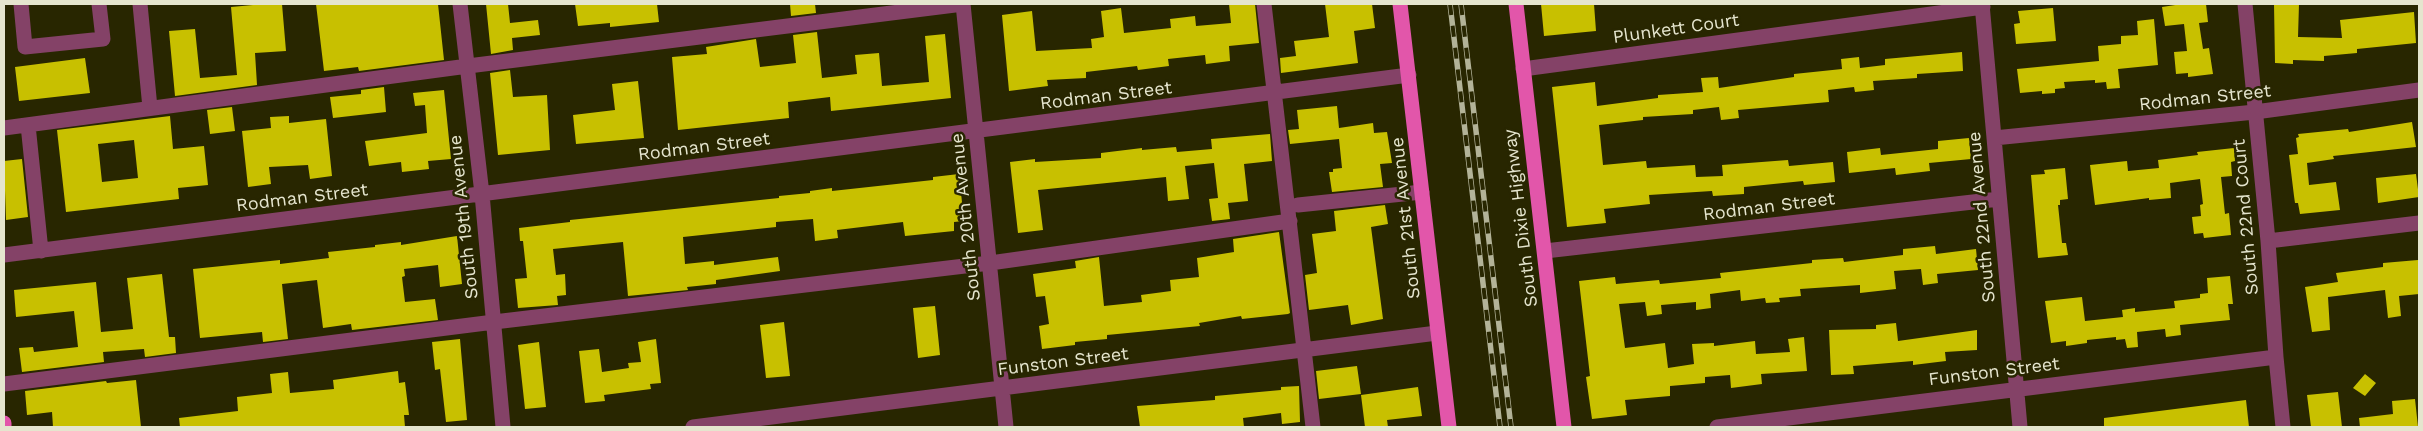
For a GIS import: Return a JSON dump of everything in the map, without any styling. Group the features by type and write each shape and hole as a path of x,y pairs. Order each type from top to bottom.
{"main road":[{"name":"South 21st Avenue","path":"1400,4 1449,427"},
{"name":"South Dixie Highway","path":"1516,4 1564,427"}],"street":[{"path":"20,4 25,47 103,38 99,4"},
{"path":"140,4 150,108"},
{"name":"South 19th Avenue","path":"460,4 482,194 502,427"},
{"path":"4,128 468,66 963,4"},
{"name":"South 20th Avenue","path":"963,4 1006,427"},
{"path":"1264,4 1313,427"},
{"name":"South 22nd Court","path":"2245,4 2268,241 2283,427"},
{"name":"Plunkett Court","path":"1523,69 1982,6"},
{"name":"South 22nd Avenue","path":"1982,6 2020,427"},
{"name":"Rodman Street","path":"4,255 1409,75"},
{"name":"Rodman Street","path":"1994,138 2255,112 2419,90"},
{"path":"28,125 41,251"},
{"path":"1298,205 1422,192"},
{"name":"Rodman Street","path":"1544,251 1998,199"},
{"path":"4,384 990,262 1290,221"},
{"path":"2268,241 2419,223"},
{"name":"Funston Street","path":"693,427 1437,333"},
{"name":"Funston Street","path":"1717,427 2016,388 2276,357"}],"building":[{"path":"282,4 286,51 255,53 257,85 175,96 169,31 195,29 200,78 237,75 231,7"},
{"path":"316,4 438,4 444,60 359,71 358,67 324,71"},
{"path":"486,4 508,4 510,23 538,20 540,35 512,38 513,50 491,54"},
{"path":"575,4 657,4 659,22 610,27 610,23 578,26"},
{"path":"790,4 815,4 816,13 791,16"},
{"path":"1229,4 1255,4 1259,43 1229,46 1230,61 1206,64 1205,55 1168,59 1169,66 1138,70 1137,66 1086,72 1086,78 1047,80 1048,86 1009,91 1002,15 1032,11 1036,51 1092,48 1091,39 1104,37 1101,11 1121,8 1124,33 1171,28 1170,19 1195,16 1196,26 1231,23"},
{"path":"1325,4 1372,4 1375,28 1354,31 1358,63 1281,73 1280,58 1296,56 1294,41 1329,37"},
{"path":"1541,4 1594,4 1596,31 1544,36"},
{"path":"2182,4 2206,4 2208,22 2199,23 2203,49 2209,48 2213,74 2188,77 2188,73 2176,74 2174,52 2187,51 2184,24 2165,26 2162,7"},
{"path":"2274,4 2299,4 2298,37 2342,38 2340,20 2414,12 2416,43 2357,49 2357,53 2324,56 2324,61 2293,60 2293,64 2275,63"},
{"path":"2053,8 2056,41 2016,44 2014,24 2020,23 2018,11"},
{"path":"2154,19 2158,65 2118,69 2120,88 2107,89 2106,82 2095,83 2095,80 2064,82 2065,88 2055,89 2055,93 2042,94 2042,91 2020,93 2017,69 2099,61 2098,46 2121,44 2121,36 2138,35 2137,21"},
{"path":"817,32 822,78 857,74 855,55 879,53 882,86 929,82 925,36 945,34 951,98 831,111 830,97 788,102 789,118 678,130 672,57 707,54 706,47 756,39 760,67 796,63 793,35"},
{"path":"1962,52 1963,71 1917,74 1917,78 1873,81 1874,90 1855,92 1854,87 1828,90 1829,102 1738,110 1739,118 1721,120 1719,107 1693,110 1693,114 1643,117 1643,120 1599,125 1603,165 1646,161 1647,168 1695,165 1696,177 1723,176 1722,165 1788,160 1789,166 1833,162 1835,182 1804,185 1803,181 1744,187 1744,194 1713,196 1712,191 1649,195 1650,204 1604,209 1606,223 1567,227 1552,87 1595,82 1597,106 1658,98 1658,95 1703,92 1701,78 1718,77 1719,88 1794,77 1794,74 1842,69 1841,59 1859,57 1860,68 1885,65 1885,59"},
{"path":"85,58 90,93 19,101 15,67"},
{"path":"510,70 513,97 547,95 550,150 498,155 490,73"},
{"path":"638,81 644,138 576,144 573,115 615,110 612,84"},
{"path":"384,87 386,112 333,118 330,97 361,94 361,90"},
{"path":"444,90 451,159 428,161 429,169 402,172 401,162 369,166 365,141 427,133 425,105 415,106 413,93"},
{"path":"1337,106 1339,128 1373,123 1374,133 1387,132 1392,163 1380,164 1383,187 1332,192 1329,172 1333,172 1333,169 1342,168 1339,139 1290,144 1288,130 1299,129 1297,110"},
{"path":"232,107 235,131 210,134 207,110"},
{"path":"170,116 173,149 204,146 208,185 178,188 179,199 66,212 57,130","holes":["134,140 138,178 102,182 98,144"]},
{"path":"289,116 289,123 326,119 332,176 310,179 308,165 269,167 271,184 248,187 242,131 271,128 270,117"},
{"path":"2412,122 2416,147 2333,156 2334,159 2307,163 2309,185 2336,182 2340,210 2300,214 2298,203 2295,203 2289,155 2298,154 2296,138 2299,137 2298,134 2348,129 2349,132"},
{"path":"1270,134 1272,161 1244,164 1248,201 1228,203 1230,219 1212,221 1209,199 1218,198 1214,163 1185,166 1189,199 1168,201 1166,177 1038,190 1043,230 1018,233 1010,162 1035,159 1035,162 1101,158 1101,153 1142,148 1142,150 1176,147 1177,152 1212,149 1211,139"},
{"path":"1969,138 1971,159 1929,163 1930,171 1896,175 1895,168 1849,173 1847,152 1880,148 1881,155 1938,149 1938,141"},
{"path":"2234,148 2235,161 2231,162 2232,176 2221,177 2225,214 2229,213 2231,235 2204,238 2203,233 2194,234 2192,217 2201,216 2200,205 2203,204 2200,179 2170,183 2171,198 2149,200 2149,198 2095,205 2090,165 2127,161 2128,171 2159,168 2158,160 2198,155 2197,152"},
{"path":"22,159 28,217 6,220 4,161"},
{"path":"2065,168 2068,199 2060,200 2060,205 2058,205 2062,243 2066,243 2068,255 2038,258 2031,175 2045,174 2044,170"},
{"path":"959,174 964,221 954,222 954,231 905,236 903,222 837,230 838,238 815,241 813,219 776,222 776,227 683,237 685,264 714,261 714,265 778,257 780,271 716,280 716,284 687,287 688,290 628,296 623,242 553,249 556,275 565,274 566,295 557,296 558,305 518,308 515,279 527,278 523,241 520,241 519,228 570,222 570,220 779,198 779,196 810,193 810,191 832,188 832,191 933,180 933,177"},
{"path":"2416,174 2419,197 2378,203 2376,178"},
{"path":"1385,205 1388,224 1371,227 1383,319 1351,325 1348,305 1309,310 1305,275 1317,273 1312,234 1336,231 1334,211"},
{"path":"1279,232 1290,313 1288,314 1242,319 1241,316 1199,323 1200,326 1107,335 1107,339 1075,342 1075,345 1042,349 1039,326 1049,324 1045,296 1036,297 1033,274 1076,268 1075,261 1099,257 1104,306 1142,302 1141,295 1171,291 1170,280 1199,277 1197,258 1234,252 1233,239"},
{"path":"457,236 462,284 440,287 438,265 404,269 405,276 402,277 405,302 435,299 438,320 352,330 351,324 323,328 317,280 282,284 288,339 263,342 262,332 200,338 193,269 280,260 280,264 329,258 328,252 401,242 401,245"},
{"path":"1935,246 1936,254 1976,249 1978,270 1937,274 1938,283 1923,285 1921,269 1894,271 1896,289 1860,293 1860,285 1800,289 1801,296 1779,298 1780,302 1766,303 1765,298 1741,301 1740,290 1710,294 1711,308 1696,310 1696,302 1661,305 1662,314 1647,316 1645,302 1619,304 1625,348 1665,343 1668,368 1694,364 1692,344 1714,343 1714,346 1755,341 1756,354 1790,352 1788,339 1804,337 1807,371 1761,374 1762,384 1731,388 1730,375 1705,377 1705,383 1670,386 1670,396 1625,400 1627,415 1592,419 1586,377 1590,376 1579,281 1615,277 1616,284 1659,280 1660,284 1721,278 1720,273 1812,263 1812,260 1843,258 1844,262 1903,255 1903,249"},
{"path":"2418,260 2419,294 2399,296 2401,316 2388,318 2385,290 2328,297 2330,330 2312,332 2305,287 2338,282 2336,273 2383,267 2383,263"},
{"path":"162,274 169,337 175,337 176,353 145,357 144,349 103,352 104,362 22,372 19,348 33,347 34,352 78,347 74,311 16,317 14,290 96,282 101,332 133,329 127,278"},
{"path":"2230,276 2233,304 2228,304 2230,320 2180,325 2181,335 2166,337 2165,329 2137,332 2138,347 2127,348 2125,339 2116,340 2116,337 2087,340 2087,343 2066,346 2066,341 2051,343 2045,301 2082,297 2085,321 2123,317 2122,310 2135,308 2135,312 2175,308 2174,301 2200,298 2200,294 2208,293 2207,278"},
{"path":"935,306 940,355 918,358 913,308"},
{"path":"784,322 790,376 766,378 760,325"},
{"path":"1896,323 1898,341 1977,330 1977,350 1945,352 1946,361 1913,365 1913,361 1853,366 1854,374 1831,375 1829,330 1876,329 1876,325"},
{"path":"460,339 467,420 446,422 440,369 435,370 432,342"},
{"path":"656,339 661,383 650,384 651,389 604,395 605,401 585,403 579,351 599,349 602,372 629,368 628,363 641,362 638,342"},
{"path":"539,342 546,407 525,409 518,345"},
{"path":"1357,366 1361,394 1319,399 1316,371"},
{"path":"398,371 399,383 405,382 409,415 404,415 405,427 180,427 179,418 238,411 237,397 272,393 270,374 288,372 290,393 334,389 333,380"},
{"path":"2365,374 2376,383 2365,396 2353,388"},
{"path":"136,380 141,427 53,427 52,412 27,415 25,391 106,381 107,383"},
{"path":"1299,386 1300,422 1282,424 1281,413 1243,418 1244,427 1140,427 1137,406 1215,400 1215,396 1281,390 1281,387"},
{"path":"1418,387 1422,416 1387,420 1388,427 1365,427 1361,395"},
{"path":"2338,392 2342,427 2311,427 2307,395"},
{"path":"2415,399 2418,427 2360,427 2359,418 2393,414 2392,401"},
{"path":"2246,400 2249,427 2104,427 2104,418"}],"railway":[{"path":"1450,4 1500,427"},
{"path":"1461,4 1511,427"}]}
